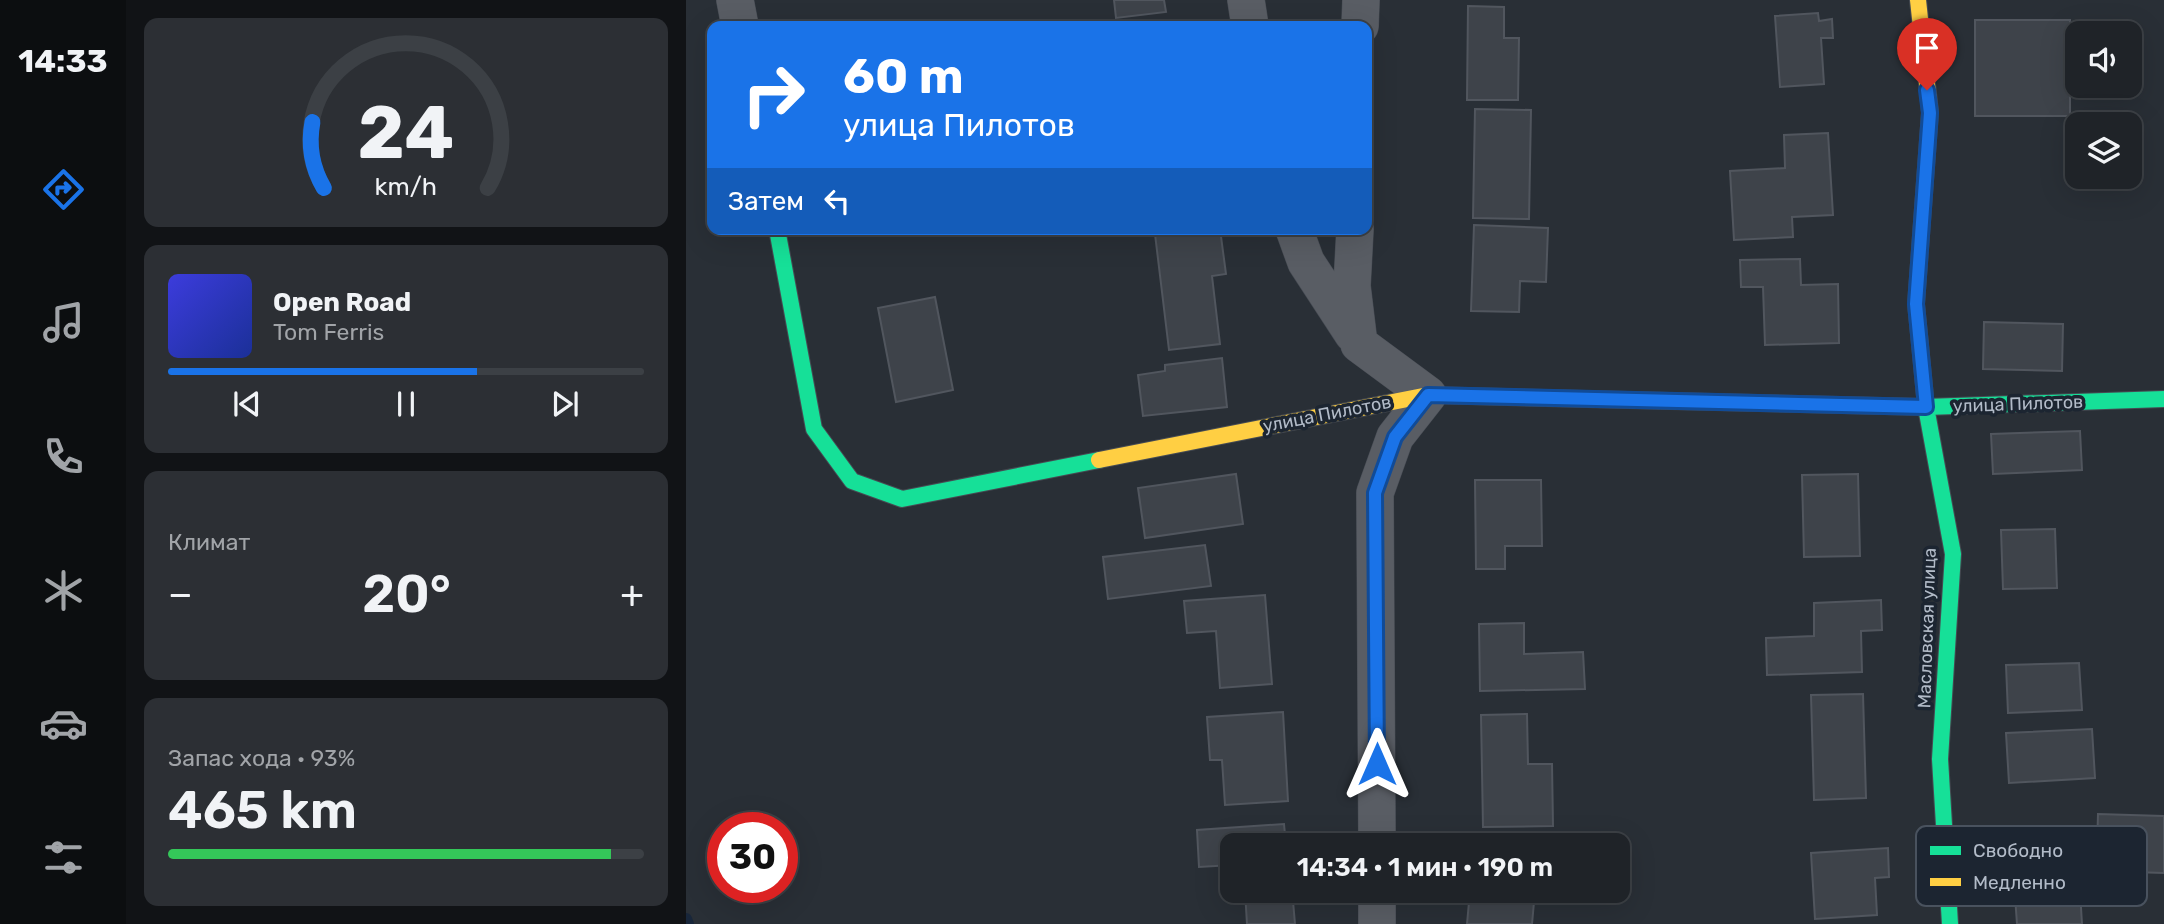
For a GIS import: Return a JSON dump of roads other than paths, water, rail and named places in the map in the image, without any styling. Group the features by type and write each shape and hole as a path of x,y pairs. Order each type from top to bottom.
{"street":[{"path":"735,0 739,21"},
{"path":"1245,0 1249,21"},
{"path":"1360,21 1361,0"},
{"name":"Масловская улица","path":"1918,0 1930,113 1916,304 1926,407 1953,554 1940,759 1944,826"},
{"name":"улица Пилотов","path":"778,235 814,429 852,481 902,499 1303,417 1428,395 1926,407 2164,400"},
{"path":"1296,235 1306,262 1359,344 1428,395 1395,437 1375,493 1377,833"},
{"path":"1354,235 1352,286 1359,344"},
{"path":"1377,903 1377,924"},
{"name":"Масловская улица","path":"1949,906 1950,924"}],"waterway":[{"path":"686,919 688,924"}]}
